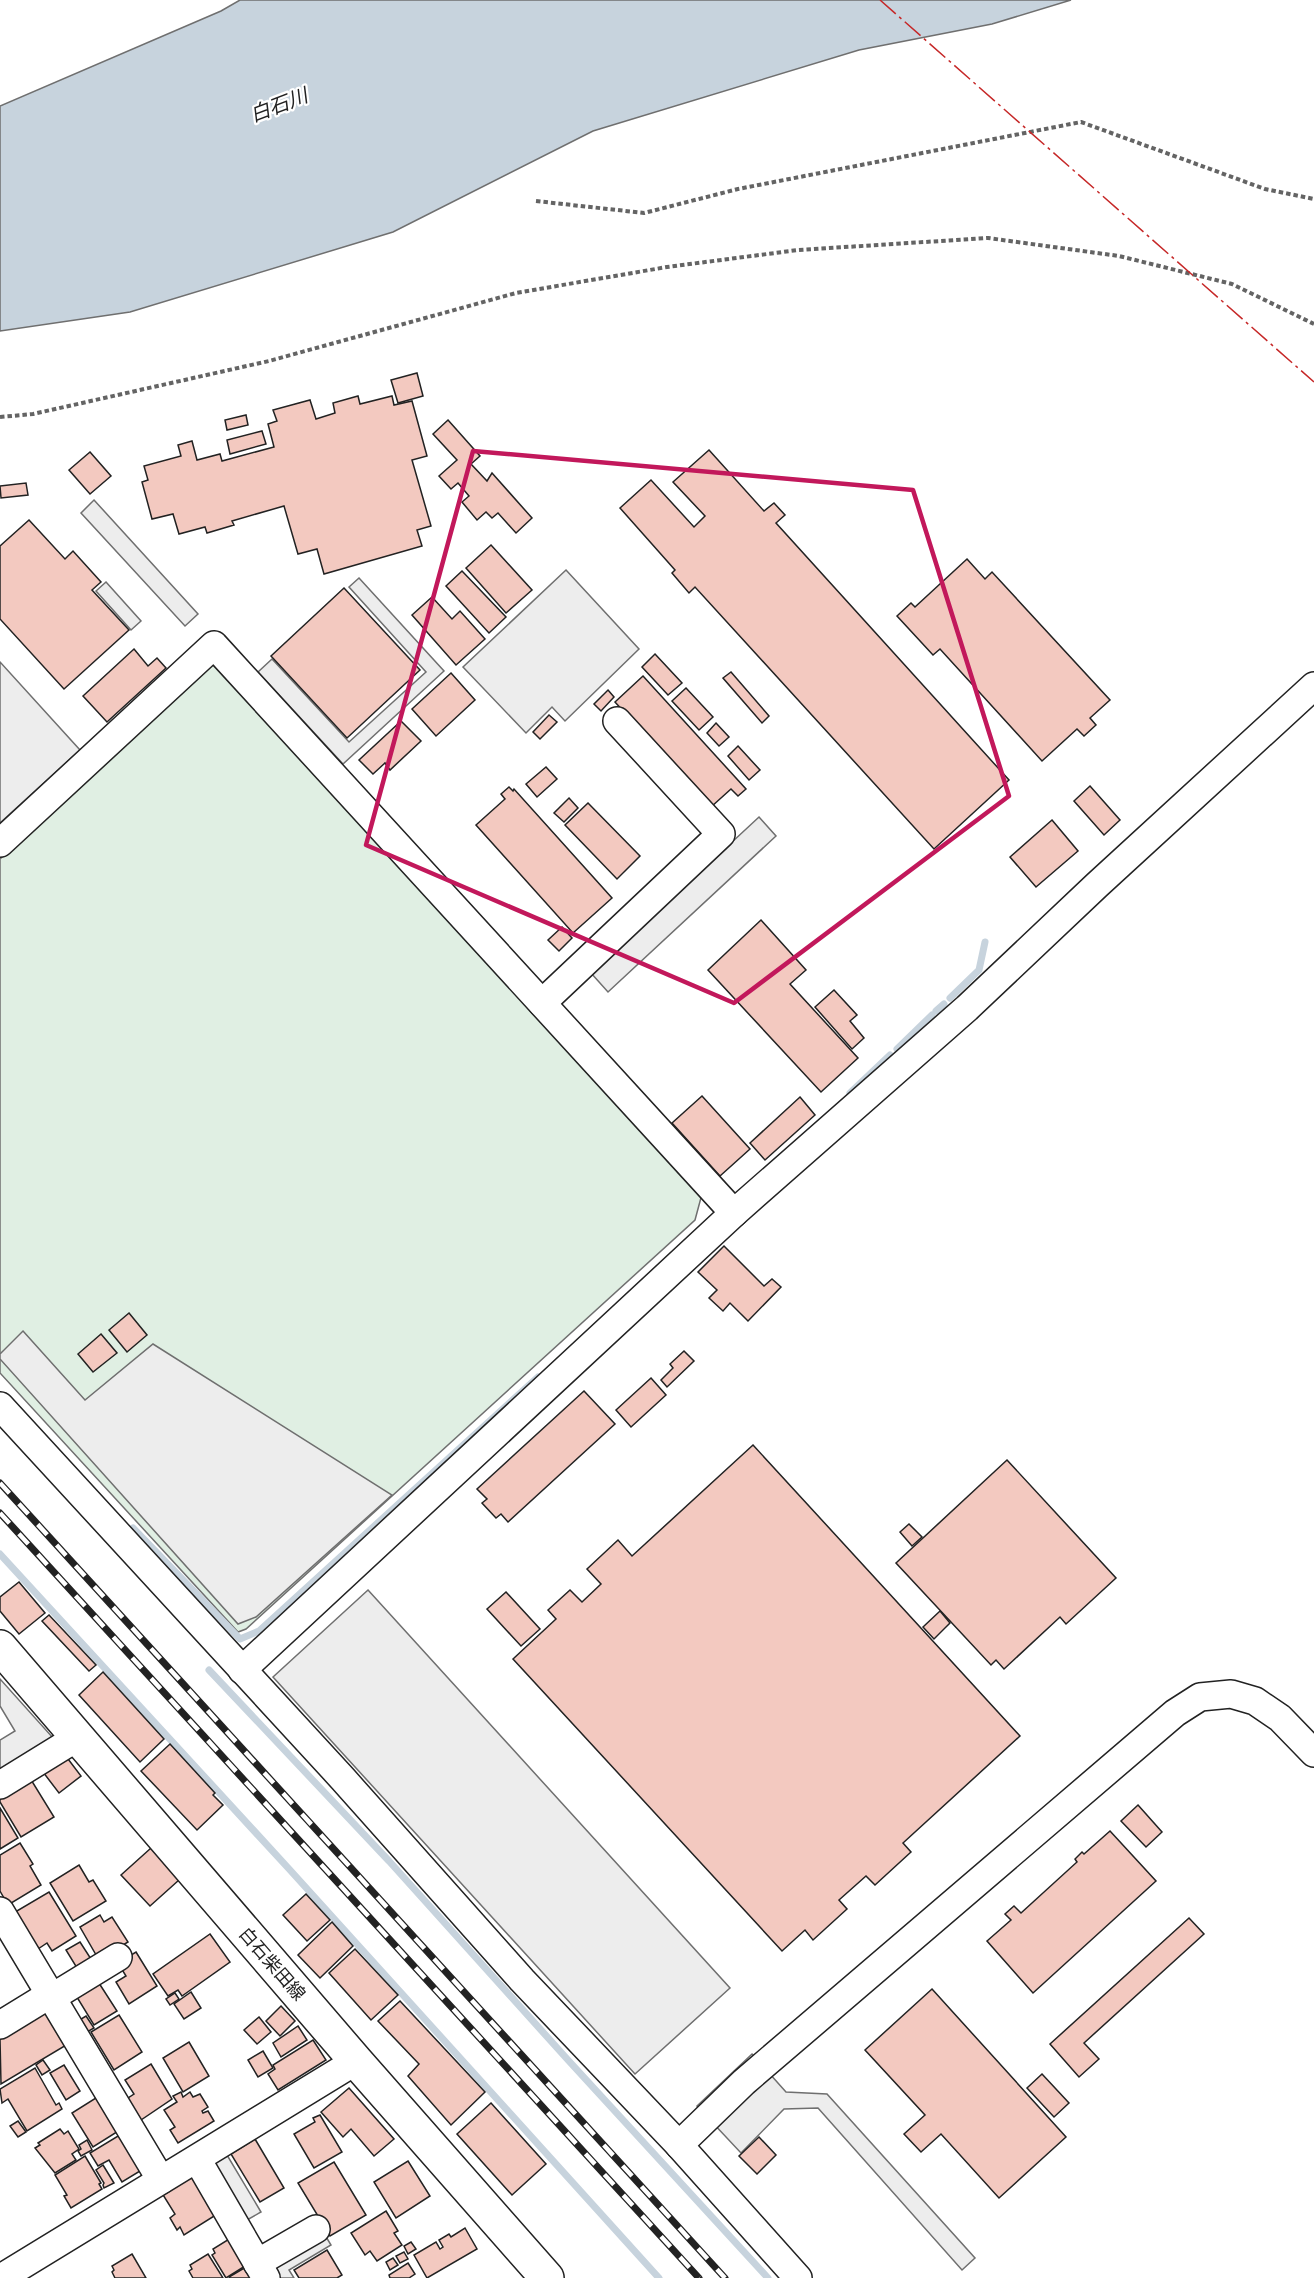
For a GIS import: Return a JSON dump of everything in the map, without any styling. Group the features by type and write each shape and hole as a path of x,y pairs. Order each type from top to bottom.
{"main road":[{"name":"白石柴田線","path":"0,1647 356,2061 547,2278"}],"street":[{"path":"0,843 214,645 734,1213"},
{"path":"242,1670 734,1213 967,1008 1314,686"},
{"path":"542,1003 721,834 616,722"},
{"path":"0,1406 343,1779 522,1980 679,2145 798,2278"},
{"path":"679,2145 744,2082 1175,1713 1200,1697 1230,1694 1255,1701 1280,1718 1314,1753"},
{"path":"0,1785 78,1737"},
{"path":"4,1927 50,1996 161,2180"},
{"path":"0,2025 118,1957"},
{"path":"1,2278 356,2061"},
{"path":"197,2158 261,2271 316,2229"}],"path":[{"path":"536,201 644,213 738,189 1081,122 1265,189 1314,199"},
{"path":"0,417 33,414 269,361 516,293 667,267 810,249 988,238 1119,256 1232,284 1314,324"}],"highlighted area":[{"path":"473,451 913,490 1009,796 734,1003 366,845"}],"green space":[{"path":"215,659 702,1194 695,1220 246,1629 238,1632 0,1373 0,859"}],"shaded area":[{"path":"94,500 198,614 185,626 81,513"},
{"path":"566,570 639,649 565,721 552,707 526,733 463,667"},
{"path":"359,578 444,671 343,764 258,672 272,659 349,742 426,672 349,587"},
{"path":"106,582 141,621 131,630 96,591"},
{"path":"0,662 80,750 0,823"},
{"path":"759,817 776,836 608,992 591,973"},
{"path":"23,1331 85,1400 153,1344 392,1495 256,1617 238,1624 0,1359 0,1354"},
{"path":"368,1590 730,1988 635,2074 273,1677"},
{"path":"0,1679 54,1739 0,1774 0,1740 15,1731 0,1706"},
{"path":"752,2054 786,2092 827,2094 975,2258 962,2270 818,2108 784,2109 741,2153 697,2106"},
{"path":"224,2150 261,2212 240,2224 202,2163"},
{"path":"322,2230 331,2245 289,2270 294,2278 271,2278 264,2266"}],"water":[{"name":"白石川","path":"240,0 1071,0 992,24 859,50 593,131 393,232 130,312 0,331 0,106 221,11"}],"building":[{"path":"417,373 423,396 398,403 391,380"},
{"path":"358,396 360,404 392,396 394,405 412,401 427,456 412,460 431,526 417,530 422,546 324,574 317,549 298,554 284,506 232,521 234,525 207,533 205,527 179,534 173,514 152,519 142,482 148,480 144,466 181,456 178,445 192,441 197,460 220,454 222,461 274,447 268,424 277,421 273,410 310,400 316,419 335,413 333,403"},
{"path":"246,415 248,425 227,430 225,420"},
{"path":"448,420 480,456 471,464 487,481 492,473 532,518 516,533 498,513 492,518 486,512 477,520 462,502 469,496 458,483 451,489 439,476 457,460 433,434"},
{"path":"262,431 266,444 230,454 227,440"},
{"path":"709,450 764,511 774,503 785,515 776,523 1009,780 934,849 695,587 689,593 672,573 675,570 620,508 651,480 694,527 705,516 673,482"},
{"path":"90,452 111,476 90,494 69,470"},
{"path":"26,483 28,495 1,498 0,486"},
{"path":"29,520 65,559 73,551 101,582 92,590 129,630 64,689 0,619 0,546"},
{"path":"491,545 532,590 506,613 466,568"},
{"path":"967,559 985,579 992,572 1110,700 1090,718 1096,725 1084,736 1077,729 1042,761 940,649 933,655 897,616 911,603 915,607"},
{"path":"462,571 506,617 489,633 446,586"},
{"path":"344,588 420,670 347,738 271,656"},
{"path":"432,597 452,619 460,611 485,639 456,665 412,615"},
{"path":"134,649 148,666 157,658 166,668 107,722 83,696"},
{"path":"655,654 682,683 668,695 642,667"},
{"path":"731,672 769,716 762,723 723,678"},
{"path":"451,673 475,700 436,736 412,709"},
{"path":"643,676 746,789 738,796 731,789 711,807 615,702"},
{"path":"686,688 713,717 699,730 672,701"},
{"path":"608,690 614,697 601,711 594,704"},
{"path":"549,715 557,722 540,739 533,732"},
{"path":"401,721 421,741 390,770 385,763 373,774 359,760"},
{"path":"716,723 729,737 719,746 707,733"},
{"path":"738,746 760,770 749,780 728,756"},
{"path":"546,767 557,779 537,797 526,784"},
{"path":"1090,786 1120,820 1104,835 1074,801"},
{"path":"509,787 513,791 514,789 612,898 573,933 476,825 505,799 501,794"},
{"path":"569,798 578,808 564,822 554,813"},
{"path":"588,803 640,856 617,879 565,825"},
{"path":"1052,820 1078,851 1036,887 1010,857"},
{"path":"761,920 806,970 790,984 858,1058 821,1092 708,970"},
{"path":"562,927 572,938 559,951 548,940"},
{"path":"834,990 857,1015 850,1021 864,1038 852,1049 815,1007"},
{"path":"702,1096 750,1149 720,1176 672,1123"},
{"path":"800,1097 815,1115 765,1160 750,1143"},
{"path":"724,1246 764,1286 772,1279 781,1287 748,1321 730,1303 723,1311 709,1298 717,1290 698,1272"},
{"path":"129,1313 147,1335 127,1352 109,1330"},
{"path":"101,1334 117,1353 93,1372 78,1354"},
{"path":"684,1351 694,1361 667,1387 661,1380 673,1368 670,1364"},
{"path":"651,1378 666,1395 631,1427 616,1410"},
{"path":"584,1391 615,1424 508,1522 501,1514 496,1518 482,1503 487,1499 477,1489"},
{"path":"753,1445 1020,1736 903,1843 911,1852 875,1885 866,1876 839,1900 847,1909 813,1940 805,1930 782,1951 513,1659 556,1619 548,1610 570,1590 582,1602 601,1584 587,1569 618,1540 632,1556"},
{"path":"1007,1460 1116,1578 1066,1624 1060,1617 1004,1669 996,1660 991,1665 896,1563"},
{"path":"909,1524 922,1537 912,1546 900,1532"},
{"path":"19,1582 45,1613 19,1634 0,1611 0,1597"},
{"path":"506,1592 540,1629 521,1646 487,1609"},
{"path":"940,1611 950,1623 934,1639 923,1627"},
{"path":"49,1615 96,1665 89,1671 42,1621"},
{"path":"103,1672 164,1739 140,1762 79,1695"},
{"path":"170,1744 215,1793 213,1795 223,1805 197,1830 141,1771"},
{"path":"65,1755 81,1776 59,1793 43,1772"},
{"path":"30,1778 54,1817 21,1837 0,1802 0,1796"},
{"path":"1138,1805 1162,1832 1146,1847 1121,1821"},
{"path":"0,1808 18,1838 0,1849"},
{"path":"1110,1831 1156,1881 1033,1993 987,1941 1011,1920 1005,1914 1014,1906 1021,1913 1077,1862 1075,1859 1082,1852 1084,1854"},
{"path":"20,1843 33,1864 30,1866 41,1885 8,1905 0,1891 0,1855"},
{"path":"151,1848 179,1880 150,1906 121,1875"},
{"path":"79,1865 89,1882 93,1880 106,1901 73,1921 50,1883"},
{"path":"49,1892 76,1936 52,1951 47,1943 32,1953 10,1915"},
{"path":"306,1894 330,1920 307,1941 283,1915"},
{"path":"100,1915 104,1922 112,1917 128,1942 99,1960 80,1927"},
{"path":"1189,1918 1204,1934 1084,2043 1099,2059 1079,2077 1050,2044"},
{"path":"332,1922 353,1946 320,1978 298,1955"},
{"path":"210,1934 230,1962 182,1996 178,1990 168,1996 153,1974"},
{"path":"80,1942 91,1959 77,1968 66,1950"},
{"path":"355,1949 398,1995 371,2020 329,1973"},
{"path":"136,1952 157,1986 129,2004 116,1982 126,1976 118,1963"},
{"path":"97,1980 117,2011 94,2025 75,1994"},
{"path":"932,1989 1066,2137 999,2198 941,2134 921,2152 904,2134 925,2115 865,2050"},
{"path":"191,1992 201,2008 184,2019 174,2004"},
{"path":"175,1993 179,1999 170,2005 166,1999"},
{"path":"400,2001 485,2092 451,2125 408,2076 419,2064 378,2021"},
{"path":"281,2006 295,2021 280,2036 266,2021"},
{"path":"48,2010 68,2044 1,2084 0,2039"},
{"path":"119,2015 142,2052 114,2070 91,2032"},
{"path":"86,2016 94,2028 80,2036 73,2024"},
{"path":"259,2017 271,2032 257,2044 244,2030"},
{"path":"298,2026 307,2040 281,2057 273,2043"},
{"path":"313,2040 326,2060 278,2090 268,2074 275,2069 273,2065"},
{"path":"189,2042 209,2076 183,2092 163,2058"},
{"path":"263,2051 273,2068 258,2077 248,2060"},
{"path":"43,2060 50,2070 42,2075 36,2065"},
{"path":"151,2064 172,2099 138,2122 125,2100 134,2094 125,2080"},
{"path":"64,2065 80,2091 66,2100 50,2073"},
{"path":"35,2068 56,2105 59,2103 62,2109 27,2131 8,2099 2,2103 0,2089"},
{"path":"1042,2074 1069,2103 1054,2117 1027,2088"},
{"path":"349,2088 394,2139 374,2156 351,2129 343,2137 321,2112"},
{"path":"181,2092 183,2097 190,2092 193,2097 200,2094 208,2107 202,2111 203,2113 208,2111 214,2121 178,2143 170,2130 175,2127 164,2110 177,2102 173,2096"},
{"path":"99,2096 120,2130 93,2147 72,2113"},
{"path":"491,2103 546,2164 512,2195 457,2134"},
{"path":"320,2115 342,2152 314,2168 294,2134 315,2122 313,2118"},
{"path":"18,2121 26,2132 18,2137 10,2126"},
{"path":"60,2129 64,2134 68,2131 79,2149 72,2154 76,2160 55,2173 35,2148 40,2145 38,2143"},
{"path":"123,2133 145,2168 122,2182 109,2160 98,2166 90,2153"},
{"path":"759,2137 776,2155 757,2174 739,2156"},
{"path":"255,2139 284,2188 260,2202 231,2154"},
{"path":"87,2140 92,2150 81,2156 78,2151 81,2149 79,2145"},
{"path":"85,2156 101,2183 99,2184 102,2189 71,2208 64,2196 67,2195 55,2175"},
{"path":"408,2161 430,2196 396,2218 374,2182"},
{"path":"334,2162 366,2215 330,2236 298,2183"},
{"path":"103,2165 114,2183 104,2188 104,2183 96,2170"},
{"path":"193,2170 219,2213 184,2235 180,2227 177,2230 170,2218 175,2214 160,2190"},
{"path":"386,2211 398,2231 394,2233 402,2245 377,2261 370,2251 365,2255 351,2233"},
{"path":"465,2228 477,2249 427,2278 414,2255 436,2242 440,2249 443,2247 439,2240 449,2234 451,2237"},
{"path":"234,2236 250,2263 226,2278 212,2255 215,2253 213,2249"},
{"path":"411,2242 416,2249 408,2254 404,2246"},
{"path":"327,2250 342,2275 337,2278 299,2278 294,2270"},
{"path":"404,2252 408,2259 400,2263 396,2256"},
{"path":"132,2254 146,2278 115,2278 112,2266"},
{"path":"208,2254 223,2278 193,2278 189,2271 192,2269 190,2265"},
{"path":"393,2258 398,2265 390,2270 386,2262"},
{"path":"408,2263 415,2274 409,2278 390,2278 389,2275"},
{"path":"251,2264 260,2278 229,2277"}],"waterway":[{"path":"950,998 979,970 985,942"},
{"path":"936,1011 944,1004"},
{"path":"897,1049 932,1015"},
{"path":"850,1093 890,1055"},
{"path":"133,1528 240,1639 259,1631 538,1377"},
{"path":"0,1554 659,2278"},
{"path":"209,1670 389,1861 768,2278"}],"railway":[{"path":"0,1483 725,2278"},
{"path":"0,1513 699,2278"}],"power":[{"path":"880,0 1314,382"}]}
